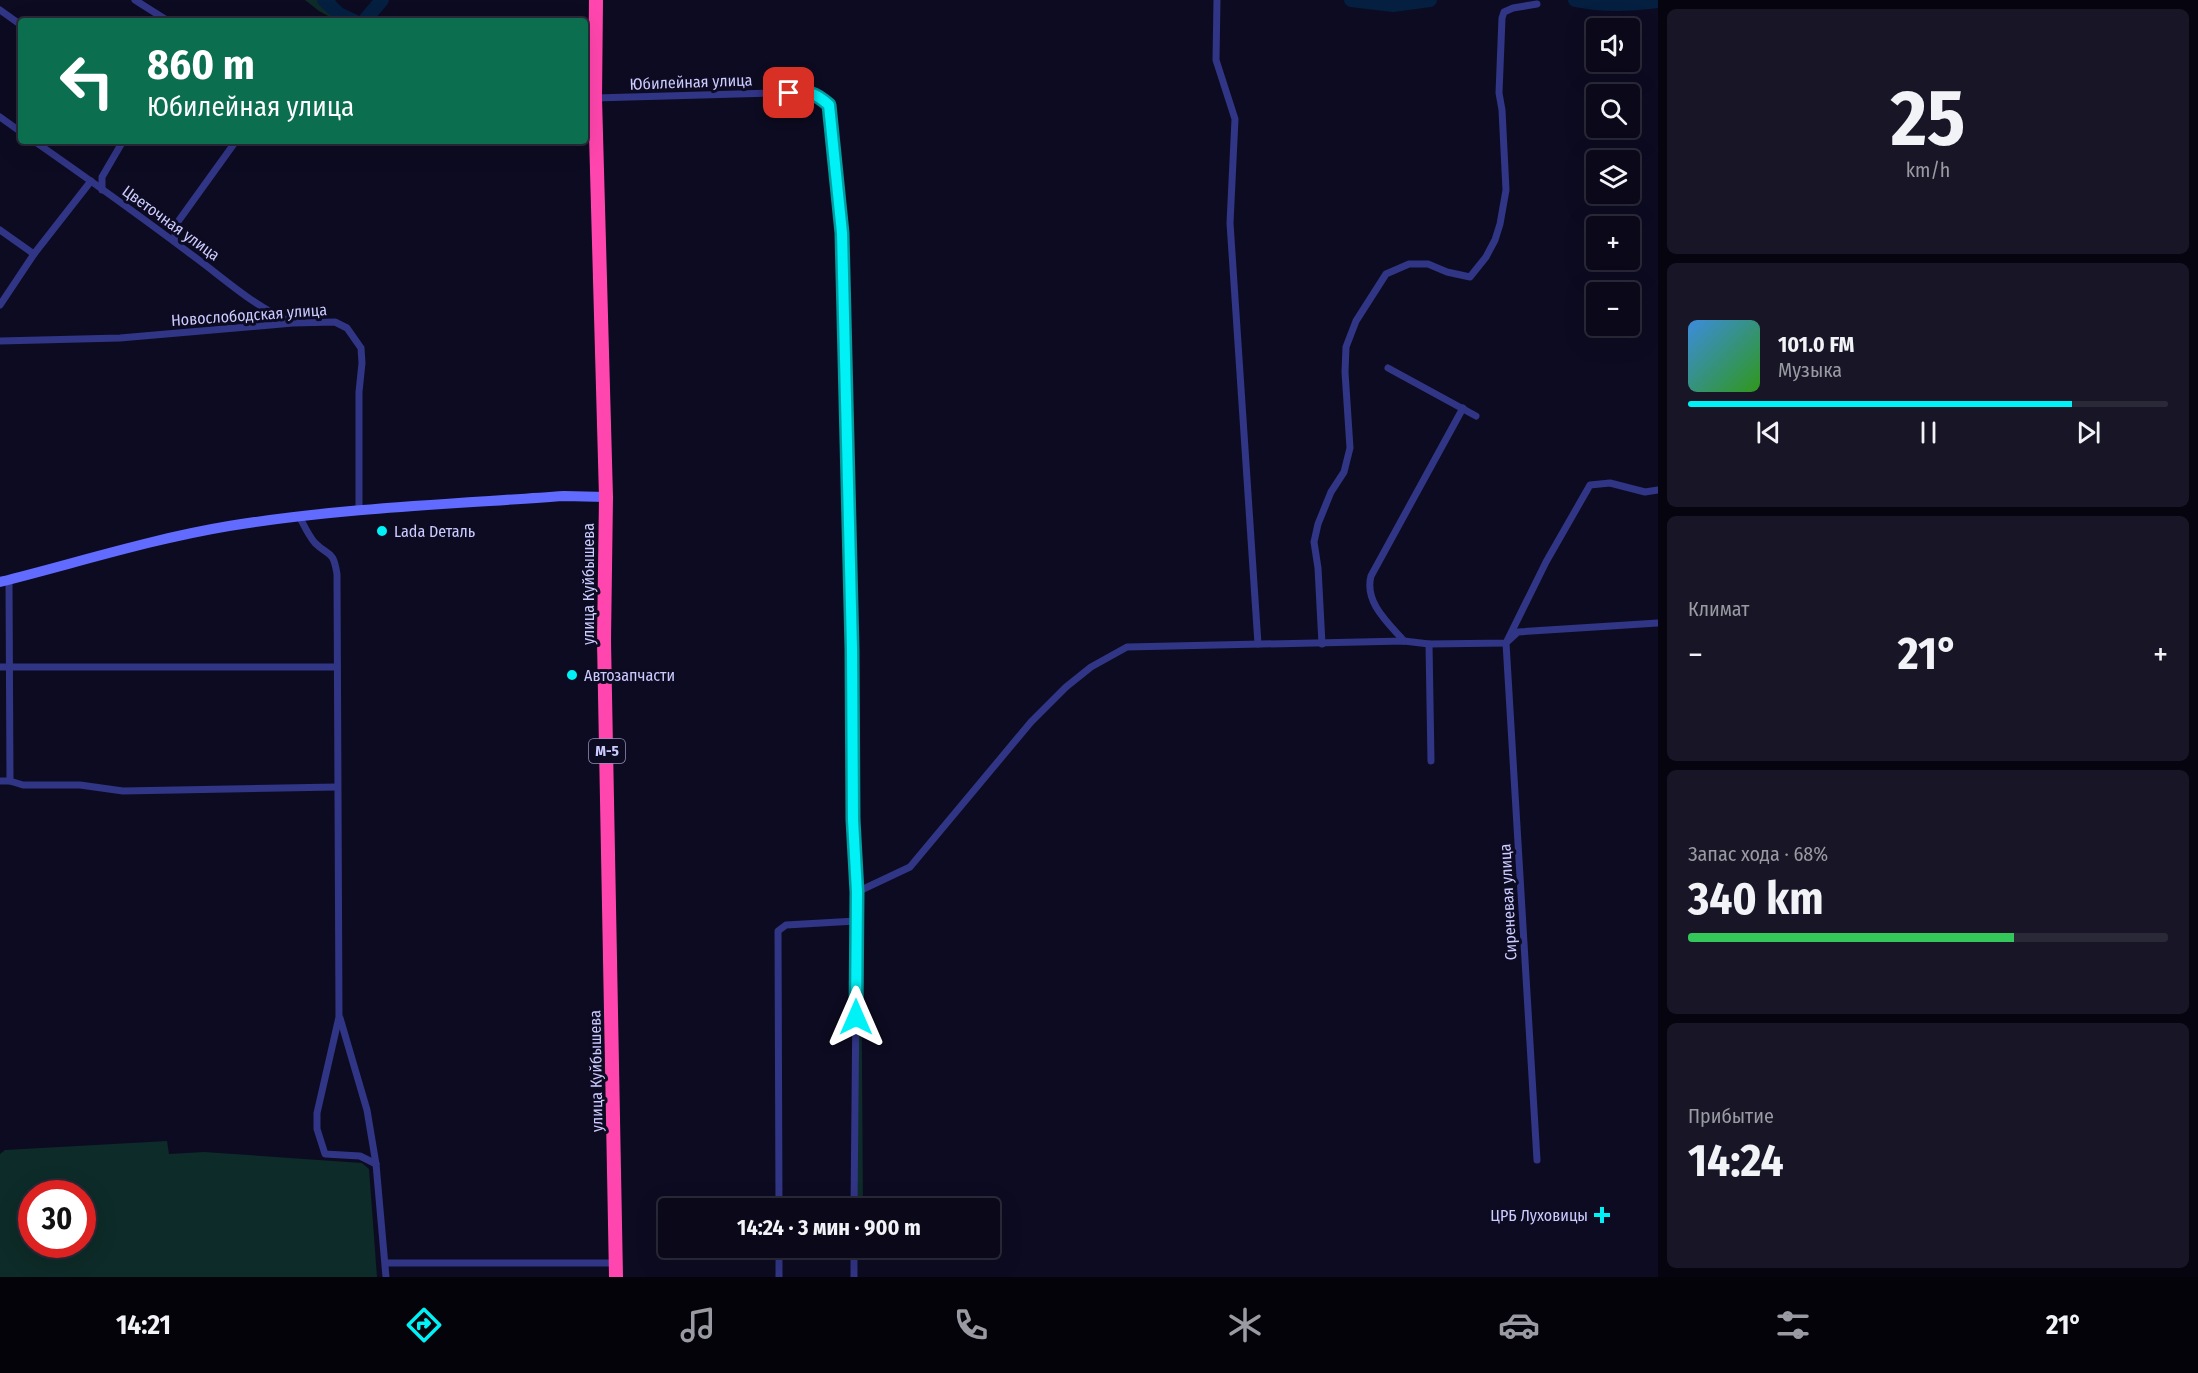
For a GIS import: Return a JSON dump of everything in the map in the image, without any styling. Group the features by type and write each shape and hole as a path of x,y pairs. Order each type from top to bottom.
{"highway":[{"name":"улица Куйбышева","path":"596,0 595,98 606,497 604,641 616,1270"}],"street":[{"path":"135,0 163,18"},
{"path":"1216,0 1216,60 1235,119 1230,223 1258,644"},
{"path":"1322,644 1318,568 1314,542 1318,524 1331,492 1344,472 1350,448 1345,372 1346,347 1356,321 1386,274 1409,264 1428,264 1447,272 1470,277 1486,256 1500,224 1506,190 1499,93 1502,18 1504,12 1513,8 1537,4"},
{"path":"0,10 18,23"},
{"name":"Юбилейная улица","path":"595,98 811,92 818,94 829,105 842,233 852,649 853,820 857,892 854,1198"},
{"path":"0,117 18,130"},
{"name":"Цветочная улица","path":"38,144 174,241 268,312 293,323"},
{"path":"102,190 102,177 121,144"},
{"path":"174,241 177,223 234,144"},
{"path":"0,305 34,254 91,181"},
{"path":"0,230 34,254"},
{"name":"Новослободская улица","path":"0,341 120,338 293,323 335,322 347,328 361,348 359,511"},
{"path":"1388,368 1476,416"},
{"path":"1404,641 1382,617 1370,595 1371,576 1463,408"},
{"name":"Сиреневая улица","path":"1537,1160 1506,643 1546,562 1590,485 1610,483 1645,492 1658,489"},
{"path":"10,781 10,667 4,581 145,543 228,526 299,516 564,496 606,497"},
{"path":"299,516 309,537 329,552 335,562 337,574 339,1017 317,1113 317,1129 325,1154 360,1156 376,1164"},
{"path":"857,892 910,867 1031,722 1066,687 1091,667 1128,647 1404,641 1429,644 1506,643 1518,632 1658,623"},
{"path":"1429,644 1431,761"},
{"path":"0,667 337,667"},
{"path":"0,781 23,785 80,784 123,791 338,786"},
{"path":"779,1198 778,931 786,925 797,923 856,921"},
{"path":"339,1017 367,1110 376,1164 386,1277"},
{"path":"779,1258 779,1277"},
{"path":"854,1258 854,1277"},
{"path":"386,1263 616,1270"}],"green space":[{"path":"305,0 335,0 342,12 332,18"},
{"path":"859,916 861,920 863,1198 855,1198"},
{"path":"167,1141 169,1154 204,1152 362,1163 369,1169 377,1277 0,1277 0,1154 5,1150"}],"waterway":[{"path":"324,0 339,14 348,18"},
{"path":"367,18 382,0"},
{"path":"1351,0 1393,5 1430,0"},
{"path":"1575,0 1616,4 1658,1"}],"place":[{"name":"Lada Dеталь","path":"382,531"},
{"name":"Автозапчасти","path":"572,675"},
{"name":"ЦРБ Луховицы","path":"1602,1215"}],"route":[{"path":"789,93 818,94 829,105 842,233 852,649 853,820 857,892 856,1017"}]}
